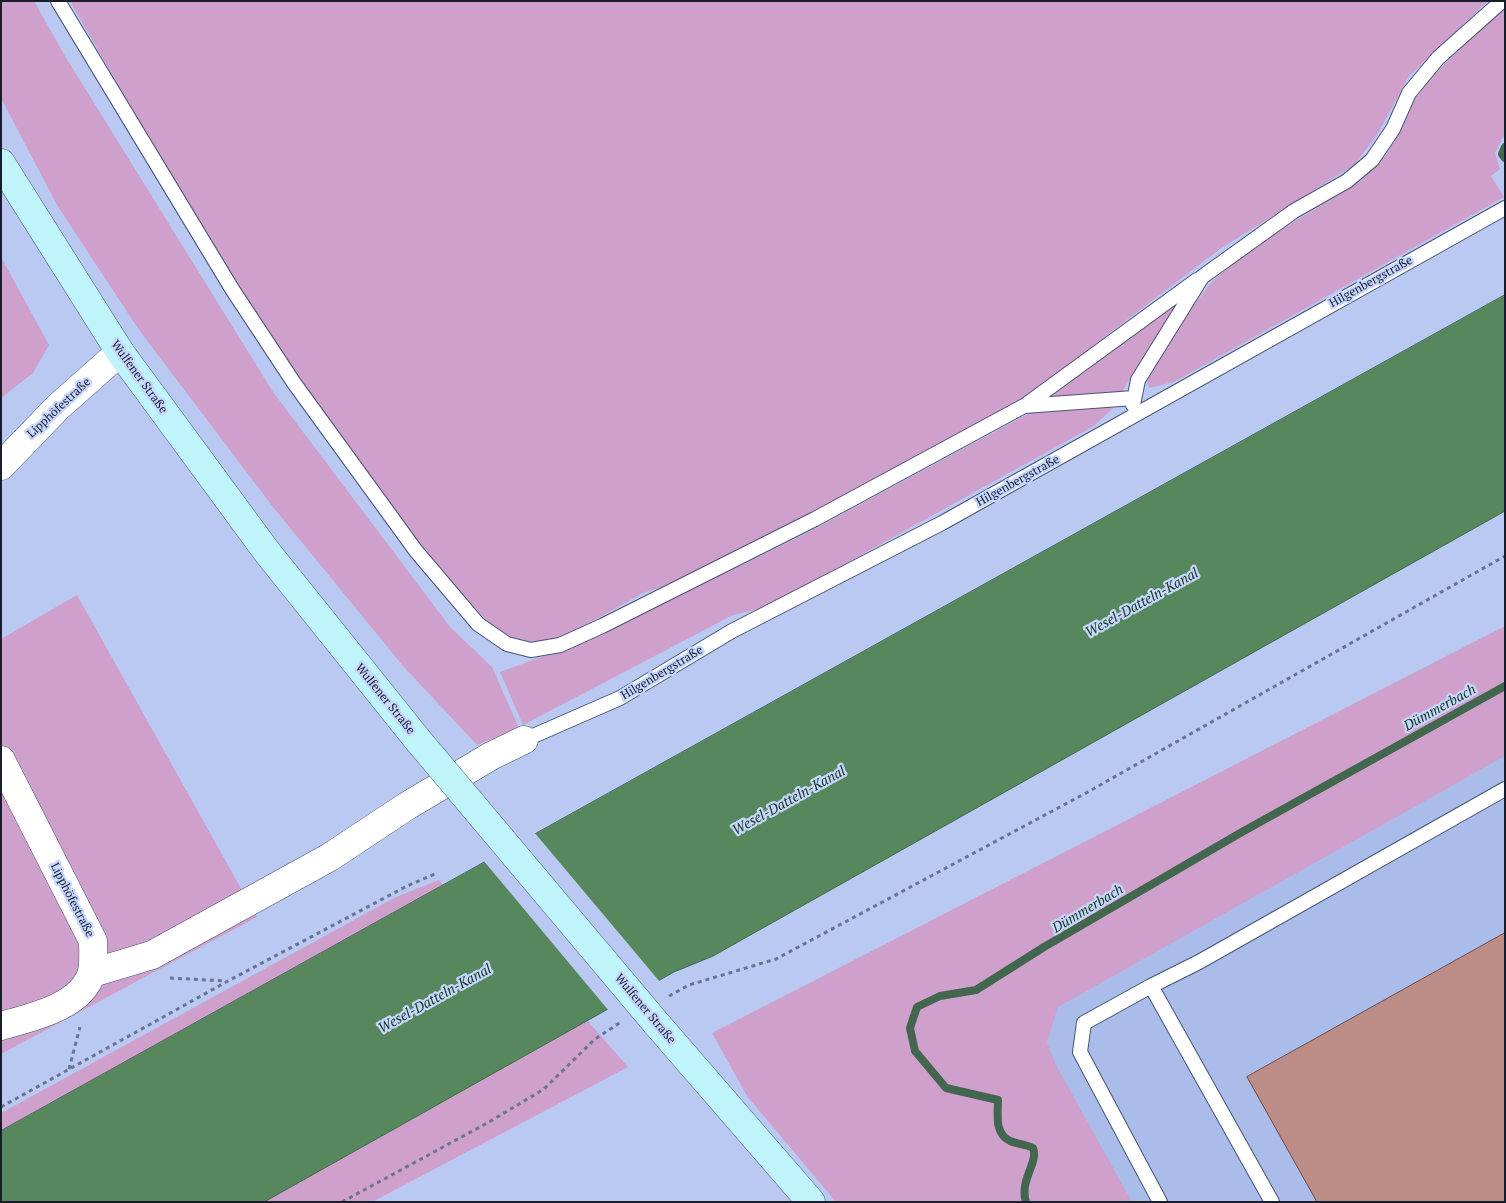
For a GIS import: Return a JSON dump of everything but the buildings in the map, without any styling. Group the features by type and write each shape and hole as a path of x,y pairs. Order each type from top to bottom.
{"main road":[{"name":"Wulfener Straße","path":"1,163 120,352 267,552 417,739 660,1011 811,1202"}],"street":[{"name":"Lipphöfestraße","path":"1,466 58,407 120,352"},
{"path":"92,973 152,955 330,857 407,806 490,756 524,740"},
{"name":"Lipphöfestraße","path":"1,760 93,941 92,973 82,992 73,999 1,1026"}],"lane":[{"path":"58,1 232,289 294,383 416,551 478,624 507,644 531,650 560,645 602,626 815,519 1024,406 1294,211 1347,181 1372,160 1393,129 1409,93 1438,58 1502,1"},
{"name":"Hilgenbergstraße","path":"524,740 620,698 732,631 942,523 1505,208"},
{"path":"1130,418 1138,380 1202,277"},
{"path":"1024,406 1134,398"},
{"path":"1160,1202 1080,1052 1084,1024 1151,986 1199,962 1505,789"},
{"path":"1151,986 1272,1202"}],"path":[{"path":"660,1011 689,985 776,959 1086,793 1505,556"},
{"path":"1,1107 228,981 407,886 437,873"},
{"path":"342,1202 489,1122 544,1089 595,1039 629,1017"}],"shaded area":[{"path":"1,1 34,1 65,56 273,392 450,627 492,667 519,728 477,745 403,666 273,507 139,330 57,205 1,98"},
{"path":"70,1 1488,1 1409,76 1377,135 1354,165 1220,249 1027,396 823,510 662,587 643,593 573,632 540,643 508,637 488,622 422,548 275,344 143,129"},
{"path":"1505,6 1505,133 1495,153 1500,169 1491,176 1504,197 1174,382 1149,388 1147,380 1192,308 1210,284 1233,263 1282,229 1361,181 1386,155 1403,127 1413,102 1433,75"},
{"path":"1,257 49,345 33,373 1,398"},
{"path":"1179,301 1120,395 1050,396"},
{"path":"1113,408 1094,426 767,607 733,615 523,725 500,672 588,640 805,534 1037,409"},
{"path":"77,595 257,917 1,1054 1,639"},
{"path":"1505,626 1505,756 1058,1007 1047,1043 1056,1065 1132,1202 836,1202 747,1096 712,1033"},
{"path":"1505,628 1505,1202 1018,1202 844,1000"},
{"path":"439,880 443,885 1,1131 1,1113 396,897"},
{"path":"587,1020 628,1067 372,1202 264,1202"}],"water":[{"name":"Wesel-Datteln-Kanal","path":"1505,295 1505,511 713,956 674,972 264,1202 1,1202 1,1131"}],"pier":[{"path":"534,832 660,982 609,1011 483,860"}],"waterway":[{"path":"1505,147 1502,154 1505,158"},
{"name":"Dümmerbach","path":"1026,1202 1025,1186 1033,1159 1033,1148 1010,1141 1001,1133 998,1123 998,1100 946,1088 915,1051 910,1028 917,1007 940,996 976,990 1044,947 1242,832 1505,686"}]}
